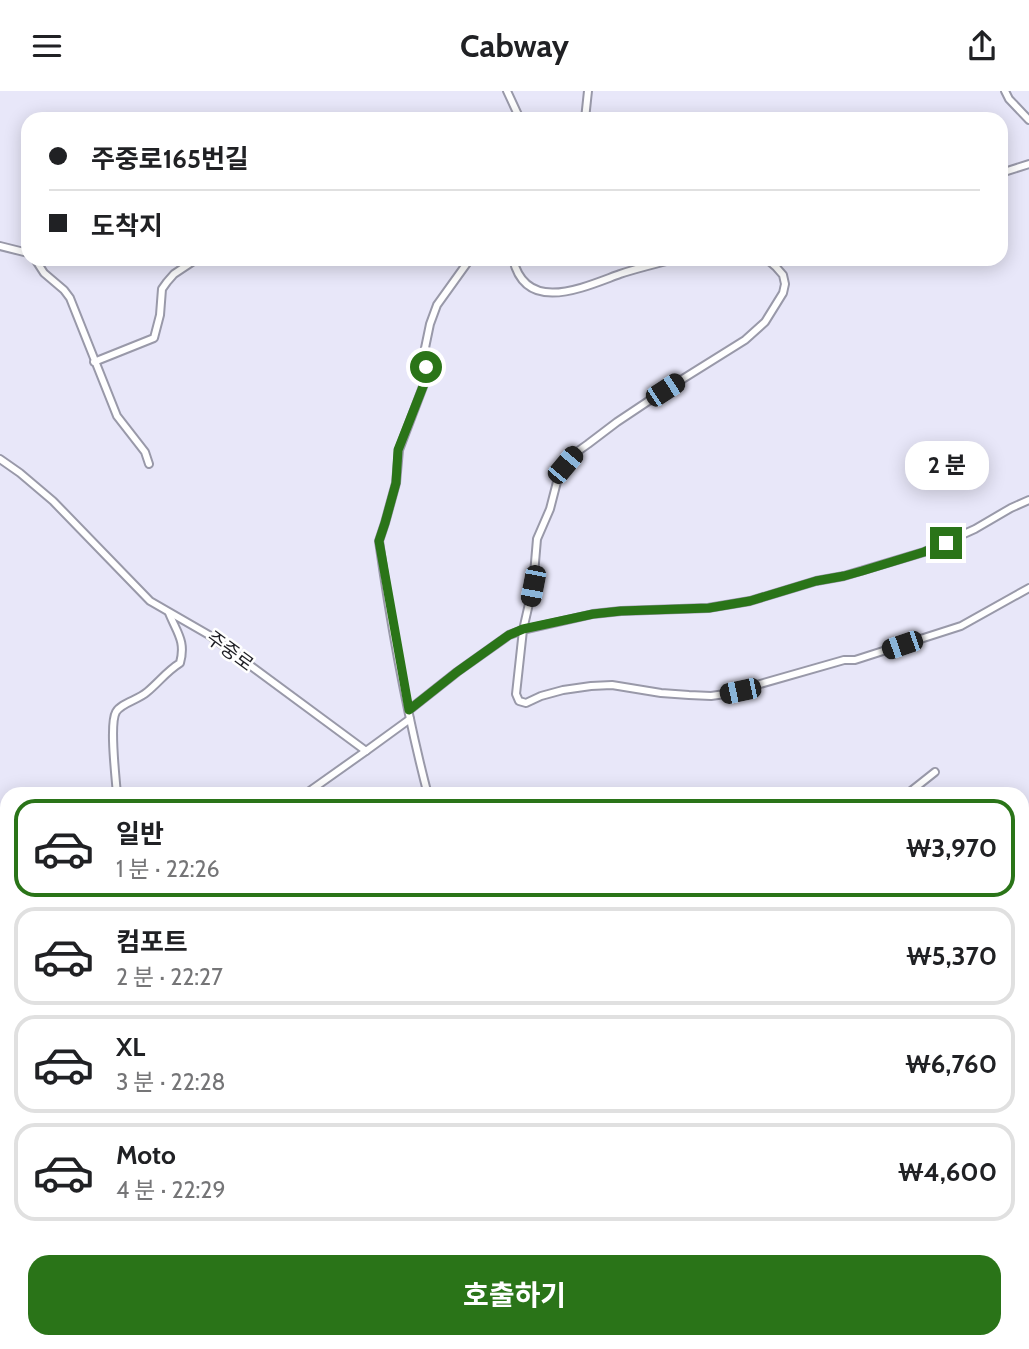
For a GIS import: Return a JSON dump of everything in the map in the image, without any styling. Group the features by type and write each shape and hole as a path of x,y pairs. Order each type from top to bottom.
{"lane":[{"path":"507,91 517,112"},
{"path":"586,112 588,91"},
{"path":"1006,91 1009,99 1029,120"},
{"path":"1008,171 1029,164"},
{"path":"0,246 21,251"},
{"path":"40,266 69,298 117,416 145,452 149,464"},
{"path":"94,362 154,338 160,315 162,289 174,274 186,266"},
{"path":"426,787 410,719 379,541 396,483 398,450 424,384 425,348 430,324 437,305 464,266"},
{"path":"515,266 525,285 550,293 577,289 649,266"},
{"path":"775,266 783,275 785,284 783,293 765,323 745,340 617,422 574,454 565,465 537,539 533,586 523,629 516,694 519,702 526,703 541,696 572,689 612,685 661,693 711,696 740,691 844,660 855,660 961,627 1029,588"},
{"name":"주중로","path":"0,459 52,501 150,601 209,635 366,751"},
{"path":"409,710 509,635 523,629 593,614 709,608 750,601 924,552 1029,500"},
{"path":"117,787 113,726 115,713 124,704 136,701 147,693 168,671 180,663 183,651 180,637 169,613"},
{"path":"315,787 410,719"},
{"path":"916,787 935,772"}],"route":[{"path":"426,367 424,384 398,450 396,483 379,541 409,710 509,635 523,629 593,614 709,608 750,601 816,581 862,571 946,543"}]}
